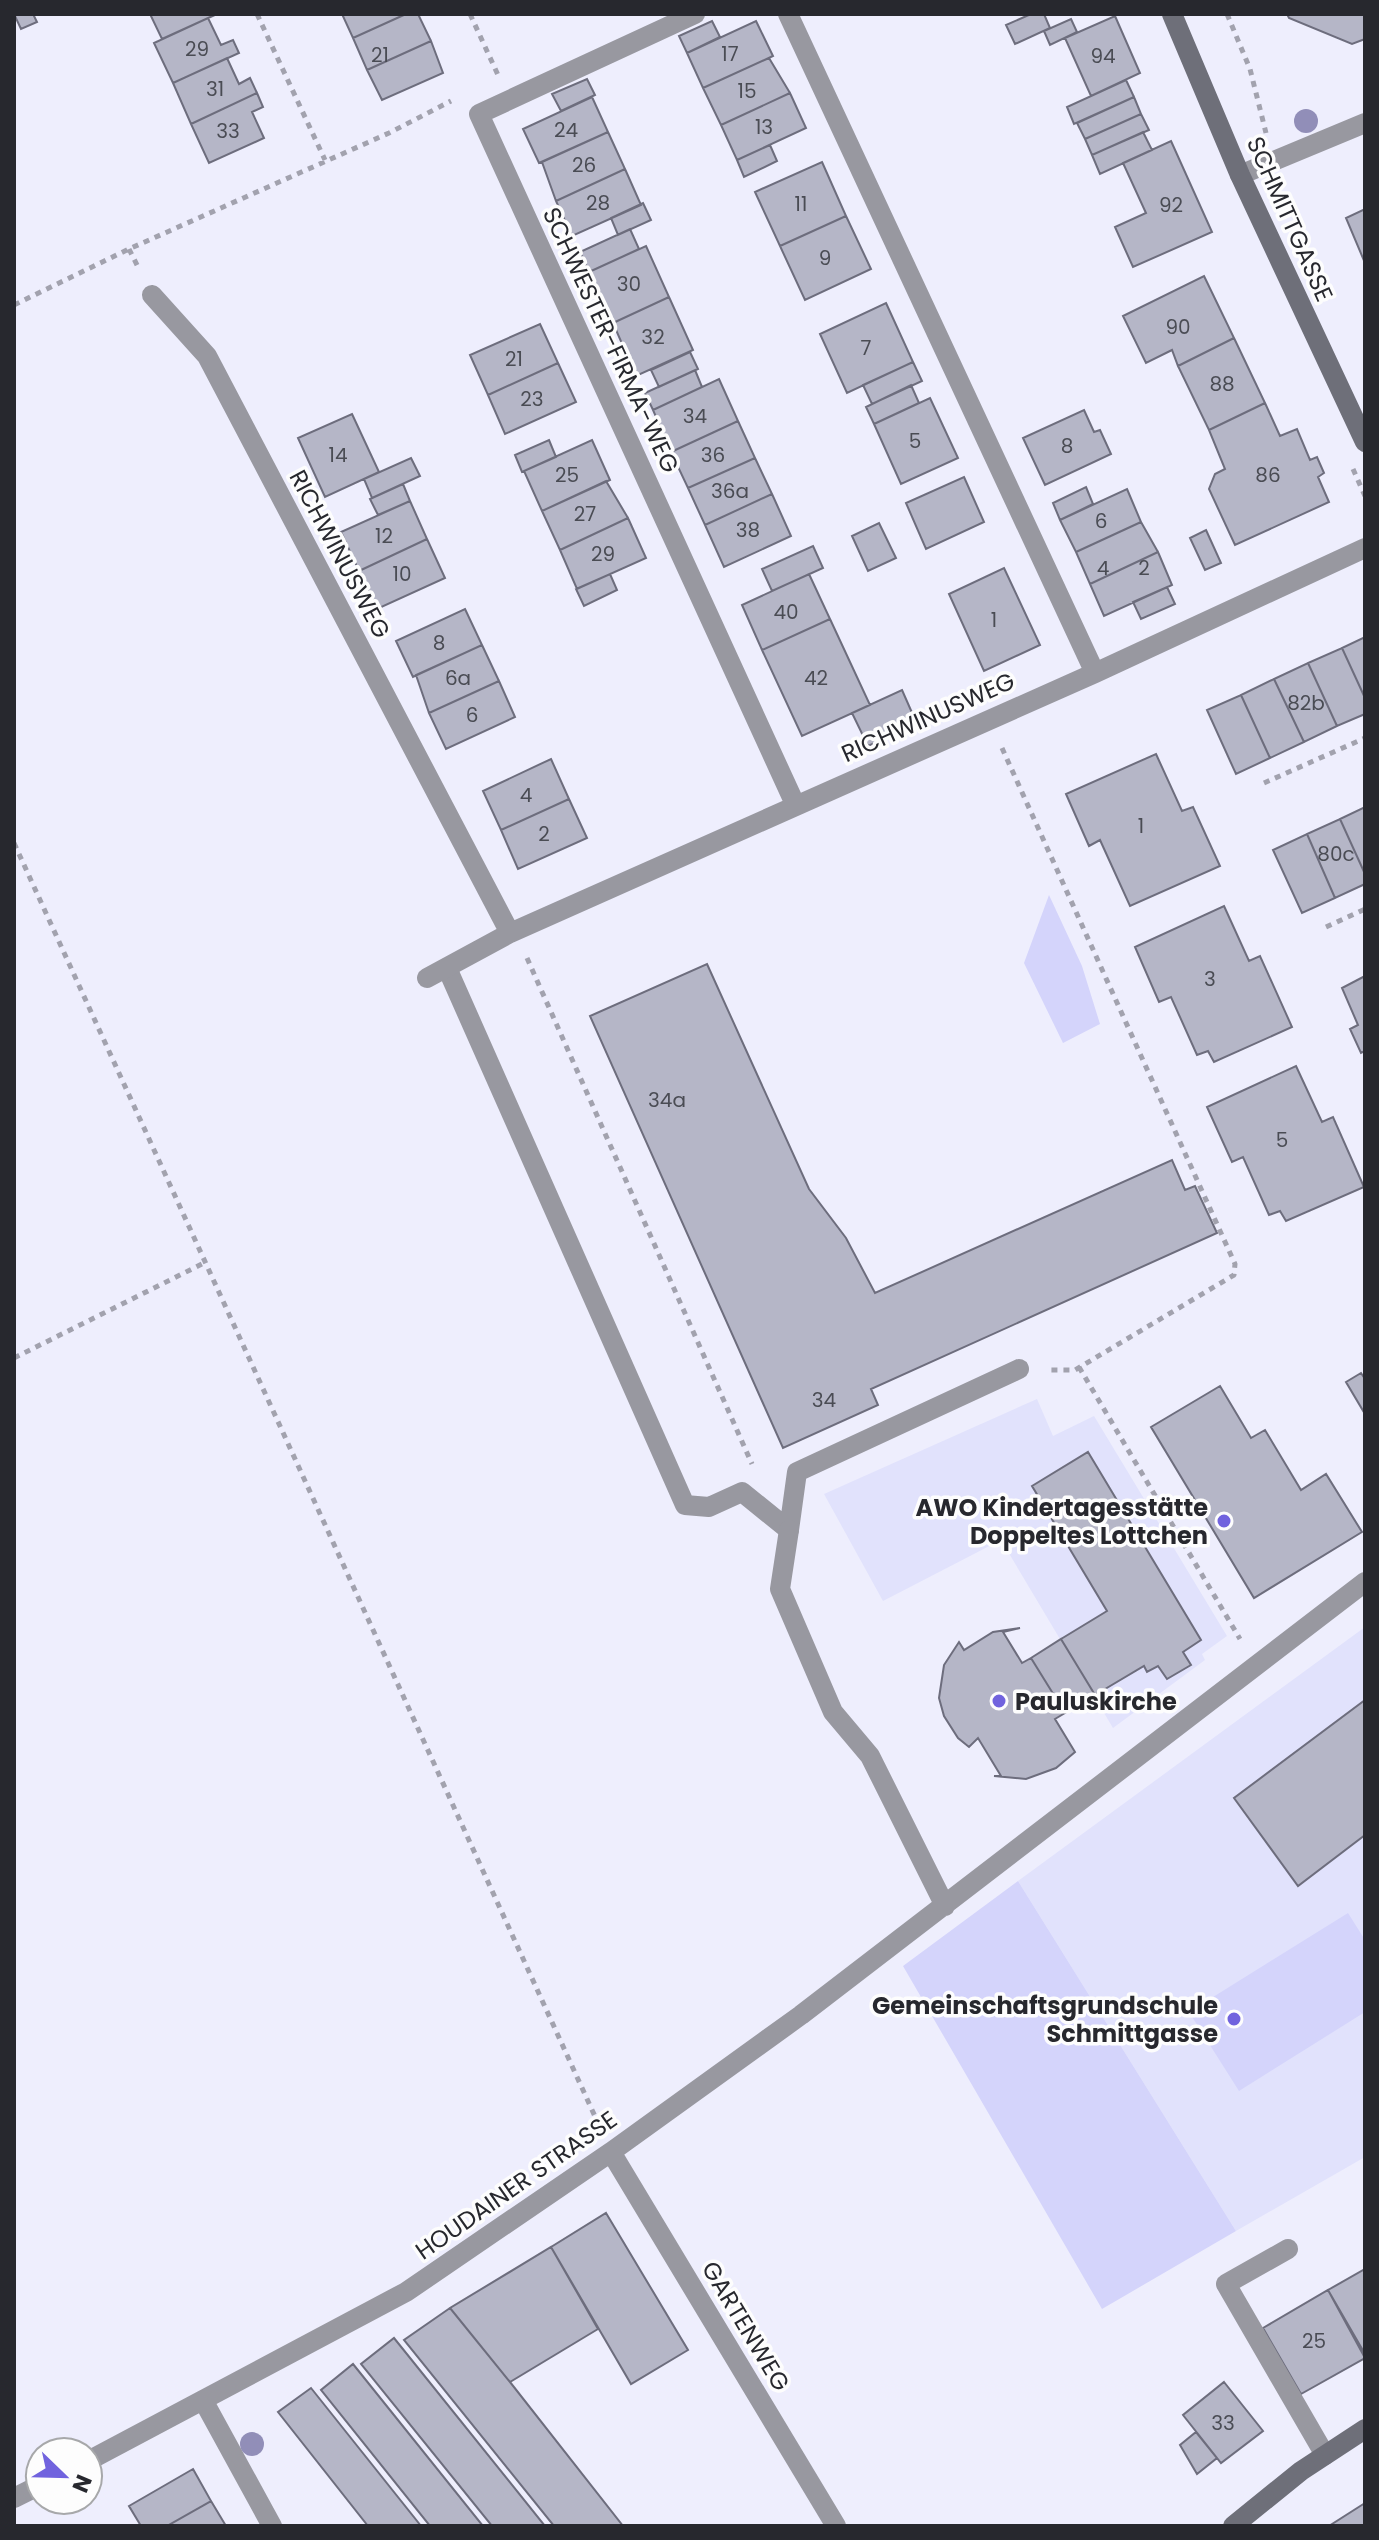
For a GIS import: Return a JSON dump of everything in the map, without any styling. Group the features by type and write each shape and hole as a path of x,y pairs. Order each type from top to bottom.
{"main road":[{"name":"SCHMITTGASSE","path":"1172,14 1240,175 1365,442"},
{"path":"1233,2526 1325,2455 1365,2429"}],"street":[{"name":"SCHWESTER-FIRMA-WEG","path":"695,14 479,114 795,804"},
{"path":"788,14 1095,673"},
{"path":"1240,175 1365,123"},
{"name":"RICHWINUSWEG","path":"152,295 207,356 513,932"},
{"name":"RICHWINUSWEG","path":"427,978 513,932 1095,673 1365,548"},
{"path":"447,968 685,1505 709,1507 742,1492 789,1530"},
{"path":"945,1906 870,1756 833,1712 780,1589 797,1472 1019,1369"},
{"name":"HOUDAINER STRASSE","path":"104,2453 406,2292 611,2152 945,1906 1365,1582"},
{"name":"GARTENWEG","path":"611,2152 836,2526"},
{"path":"1288,2249 1226,2284 1325,2455"},
{"path":"203,2400 272,2526"}],"path":[{"path":"257,14 325,160"},
{"path":"470,14 498,77"},
{"path":"485,84 513,71"},
{"path":"14,305 457,98"},
{"path":"989,719 1235,1264 1234,1275 1079,1367 1019,1369"},
{"path":"1264,783 1365,738"},
{"path":"14,843 611,2152"},
{"path":"1326,927 1365,909"},
{"path":"513,932 757,1475 794,1488"},
{"path":"14,1358 206,1262"},
{"path":"1079,1367 1255,1664"}],"shaded area":[{"path":"1049,895 1082,966 1100,1024 1063,1043 1024,963"},
{"path":"1037,1399 1053,1436 1094,1416 1227,1636 1202,1654 1205,1660 1113,1728 1001,1540 883,1601 824,1494"},
{"name":"Gemeinschaftsgrundschule Schmittgasse","path":"1365,1627 1365,2157 1236,2231 1018,1881"},
{"path":"1018,1881 1236,2231 1102,2309 903,1966"},
{"path":"1348,1913 1365,1940 1365,2012 1239,2091 1189,2012"}],"building":[{"path":"14,14 33,14 37,22 21,29"},
{"path":"150,14 217,14 162,39"},
{"path":"342,14 406,14 353,38"},
{"path":"406,14 418,14 431,41 367,70 353,38"},
{"path":"1031,14 1044,14 1050,28 1015,44 1006,25"},
{"path":"1287,14 1365,14 1365,39 1352,44 1289,18"},
{"path":"1115,16 1140,73 1091,96 1065,38"},
{"path":"208,18 221,45 233,40 239,53 173,83 154,43"},
{"path":"1071,19 1077,32 1050,45 1044,31"},
{"path":"712,21 720,37 687,53 679,36"},
{"path":"756,21 773,56 703,88 687,53"},
{"path":"431,41 443,73 382,100 367,70"},
{"path":"227,58 239,84 250,78 257,93 191,124 173,83"},
{"path":"769,58 790,93 721,125 703,88"},
{"path":"587,79 595,95 561,111 552,94"},
{"path":"1126,80 1134,97 1074,124 1067,107"},
{"path":"257,93 263,107 252,112 264,138 209,163 191,124"},
{"path":"790,93 806,128 737,160 721,125"},
{"path":"592,97 608,132 539,163 523,129"},
{"path":"1134,97 1141,114 1085,139 1077,123"},
{"path":"1141,114 1149,130 1092,155 1085,139"},
{"path":"608,132 625,169 556,201 542,162"},
{"path":"1143,132 1152,150 1100,174 1092,155"},
{"path":"1171,141 1212,232 1133,267 1115,227 1146,213 1123,163"},
{"path":"770,145 777,161 744,177 737,160"},
{"path":"822,162 846,216 780,246 755,192"},
{"path":"625,169 641,205 572,236 556,201"},
{"path":"643,203 651,220 618,235 611,218"},
{"path":"1365,209 1365,263 1346,218"},
{"path":"846,216 871,269 805,300 780,246"},
{"path":"630,229 639,249 589,272 580,252"},
{"path":"646,246 669,297 613,323 589,272"},
{"path":"1204,276 1234,338 1178,366 1172,350 1146,363 1123,316"},
{"path":"669,297 693,350 636,376 613,323"},
{"path":"886,303 913,362 847,393 820,334"},
{"path":"540,324 558,363 488,395 470,355"},
{"path":"1234,338 1265,403 1209,430 1178,366"},
{"path":"690,352 698,369 659,387 651,370"},
{"path":"913,362 922,381 872,404 863,385"},
{"path":"558,363 576,402 505,434 488,395"},
{"path":"695,370 702,387 653,410 645,393"},
{"path":"719,379 738,421 671,452 653,410"},
{"path":"911,385 919,403 874,424 866,407"},
{"path":"930,398 958,458 901,484 874,424"},
{"path":"1265,403 1280,436 1297,429 1310,460 1317,457 1324,473 1318,477 1329,502 1235,545 1209,489 1215,474 1225,469 1209,430"},
{"path":"1084,410 1094,432 1100,430 1111,454 1045,485 1023,438"},
{"path":"352,414 379,472 325,497 298,438"},
{"path":"738,421 755,458 688,488 671,452"},
{"path":"549,440 556,457 522,472 515,455"},
{"path":"592,440 610,480 542,511 524,471"},
{"path":"411,458 420,476 372,498 364,479"},
{"path":"755,458 772,494 705,525 688,488"},
{"path":"964,477 984,522 926,549 906,503"},
{"path":"606,481 628,518 560,550 542,511"},
{"path":"403,484 410,501 378,515 370,499"},
{"path":"1086,487 1093,504 1060,520 1053,503"},
{"path":"1127,489 1141,522 1076,552 1060,520"},
{"path":"772,494 791,536 724,567 705,525"},
{"path":"410,501 427,539 359,571 341,532"},
{"path":"628,518 646,558 577,589 560,550"},
{"path":"1141,522 1158,552 1090,584 1076,552"},
{"path":"879,523 896,558 868,571 852,536"},
{"path":"1206,530 1221,563 1205,570 1190,538"},
{"path":"427,539 445,578 377,609 359,571"},
{"path":"813,546 823,568 772,591 762,569"},
{"path":"1158,552 1172,585 1104,616 1090,584"},
{"path":"1004,568 1040,645 984,671 949,594"},
{"path":"610,574 617,590 584,606 576,589"},
{"path":"809,574 830,619 762,650 742,605"},
{"path":"1167,587 1175,604 1141,619 1133,602"},
{"path":"465,609 482,645 413,677 396,641"},
{"path":"830,619 870,705 802,736 762,650"},
{"path":"1365,637 1365,698 1342,648"},
{"path":"482,645 499,681 429,713 416,675"},
{"path":"1342,648 1365,698 1365,714 1337,726 1308,663"},
{"path":"1308,663 1337,726 1304,742 1274,679"},
{"path":"1274,679 1304,742 1270,758 1241,695"},
{"path":"499,681 515,717 446,749 429,713"},
{"path":"902,690 917,724 868,746 852,713"},
{"path":"1241,695 1270,758 1236,774 1207,710"},
{"path":"1156,754 1182,811 1193,807 1220,866 1130,906 1100,840 1089,846 1066,794"},
{"path":"551,759 569,799 501,830 483,791"},
{"path":"569,799 587,838 518,869 501,830"},
{"path":"1365,807 1365,874 1340,819"},
{"path":"1340,819 1365,874 1365,884 1335,898 1307,834"},
{"path":"1307,834 1335,898 1302,913 1273,850"},
{"path":"1224,906 1249,961 1260,956 1292,1027 1214,1062 1208,1051 1197,1055 1171,997 1159,1002 1135,947"},
{"path":"707,964 809,1189 846,1238 875,1293 1172,1160 1185,1190 1195,1186 1217,1233 871,1389 878,1405 783,1448 590,1016"},
{"path":"1365,976 1365,1051 1361,1053 1350,1029 1358,1025 1342,988"},
{"path":"1296,1066 1322,1122 1333,1117 1364,1187 1286,1221 1280,1211 1269,1215 1243,1157 1232,1162 1207,1107"},
{"path":"1361,1373 1365,1379 1365,1414 1346,1382"},
{"path":"1220,1386 1251,1438 1265,1430 1301,1490 1326,1474 1362,1532 1254,1598 1151,1427"},
{"path":"1088,1452 1201,1640 1183,1652 1191,1665 1167,1679 1158,1666 1147,1672 1144,1666 1095,1695 1061,1639 1107,1611 1032,1486"},
{"name":"Pauluskirche","path":"1020,1628 1003,1632 1022,1663 1031,1658 1065,1713 1055,1719 1075,1752 1056,1768 1026,1779 994,1776 1001,1776 978,1738 969,1747 958,1738 944,1716 939,1698 944,1665 959,1642 964,1650 993,1632"},
{"path":"1061,1639 1095,1695 1065,1713 1031,1658"},
{"path":"1365,1700 1365,1835 1298,1886 1234,1798"},
{"path":"606,2213 688,2350 631,2384 551,2247"},
{"path":"551,2247 598,2329 510,2382 450,2308"},
{"path":"1365,2269 1365,2354 1328,2290"},
{"path":"1328,2290 1365,2358 1301,2394 1263,2328"},
{"path":"450,2308 623,2526 554,2526 404,2340"},
{"path":"394,2338 545,2526 492,2526 361,2364"},
{"path":"353,2364 483,2526 430,2526 321,2390"},
{"path":"1224,2382 1263,2431 1221,2463 1183,2415"},
{"path":"311,2388 421,2526 368,2526 278,2412"},
{"path":"1196,2432 1217,2458 1197,2474 1180,2445"},
{"path":"193,2469 211,2501 167,2526 141,2526 129,2506"},
{"path":"211,2501 226,2526 167,2526"},
{"path":"1365,2503 1365,2526 1329,2526"}],"place":[{"name":"AWO Kindertagesstätte Doppeltes Lottchen","path":"1224,1521"},
{"name":"Pauluskirche","path":"999,1701"},
{"name":"Gemeinschaftsgrundschule Schmittgasse","path":"1234,2019"}]}
